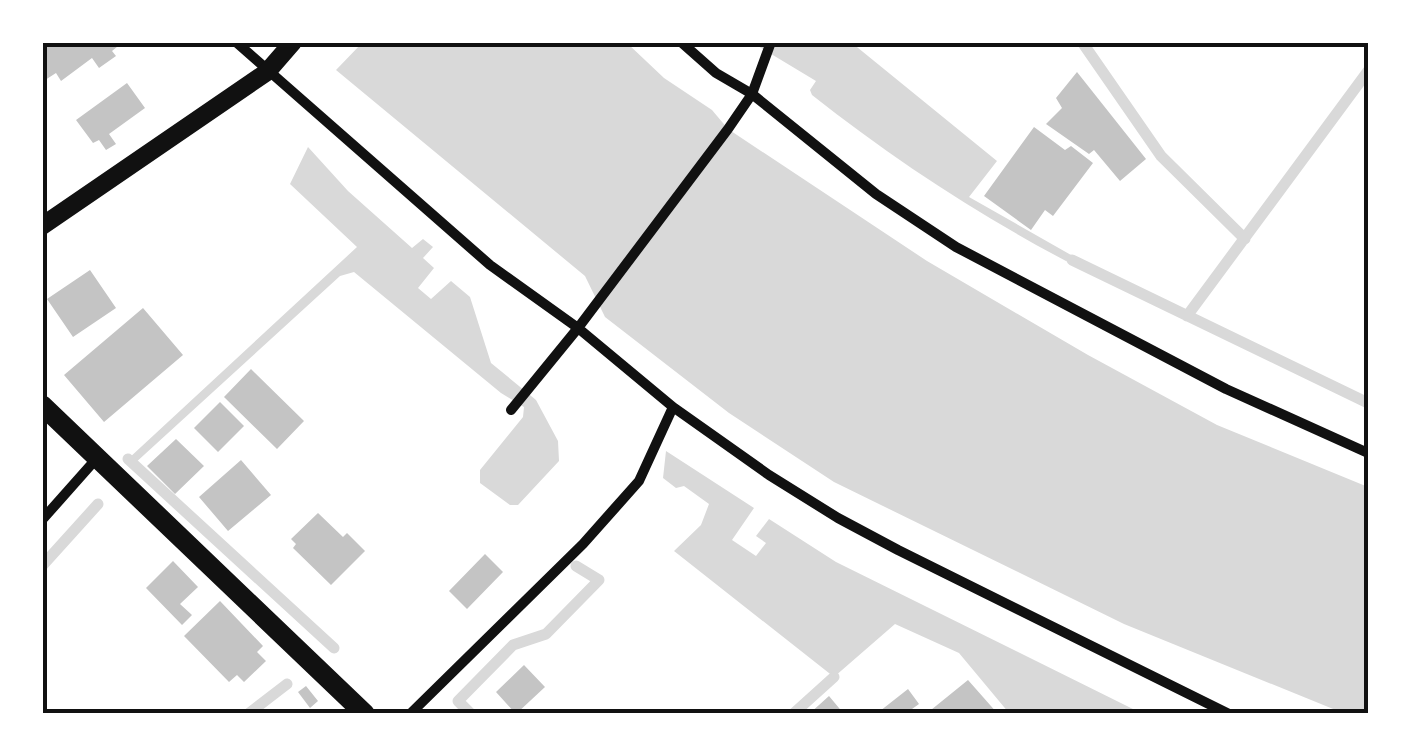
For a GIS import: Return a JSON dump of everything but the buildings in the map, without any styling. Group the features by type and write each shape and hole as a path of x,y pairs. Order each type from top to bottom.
{"main road":[{"path":"42,404 365,714"}],"street":[{"path":"236,42 490,265 578,328 673,408 768,475 838,518 1229,714"},
{"path":"680,42 716,72 752,94 876,194 956,247 1226,389 1368,453"},
{"path":"511,410 728,129 752,94 771,42"},
{"path":"42,226 267,72 289,47"},
{"path":"410,714 584,544 638,481 673,408"},
{"path":"42,520 97,458"}],"shaded area":[{"path":"362,43 627,43 664,78 712,110 728,129 927,261 1217,425 1368,487 1368,713 1343,713 1124,624 834,482 729,413 605,317 585,276 336,70"},
{"path":"753,43 852,43 997,161 969,197 1071,255 1072,260 1066,261 999,224 904,163 812,95 810,90 816,81"},
{"path":"308,147 348,191 412,248 423,239 433,247 423,258 434,268 418,288 431,299 451,281 470,297 491,363 536,400 558,441 559,461 518,505 510,505 480,483 480,470 523,417 524,407 501,393 354,272 340,276 133,465 128,459 357,247 290,184"},
{"path":"666,451 754,508 732,540 756,556 766,543 756,536 769,519 836,562 1141,713 1009,713 959,653 895,624 834,677 674,551 701,525 709,504 684,486 676,488 663,478"}],"waterway":[{"path":"1082,42 1161,156 1245,239"},
{"path":"1187,316 1368,71"},
{"path":"1072,260 1368,403"},
{"path":"128,459 334,648"},
{"path":"42,566 98,504"},
{"path":"471,714 458,701 513,645 546,634 599,580 576,566"},
{"path":"793,714 834,677"},
{"path":"248,714 287,684"}]}
